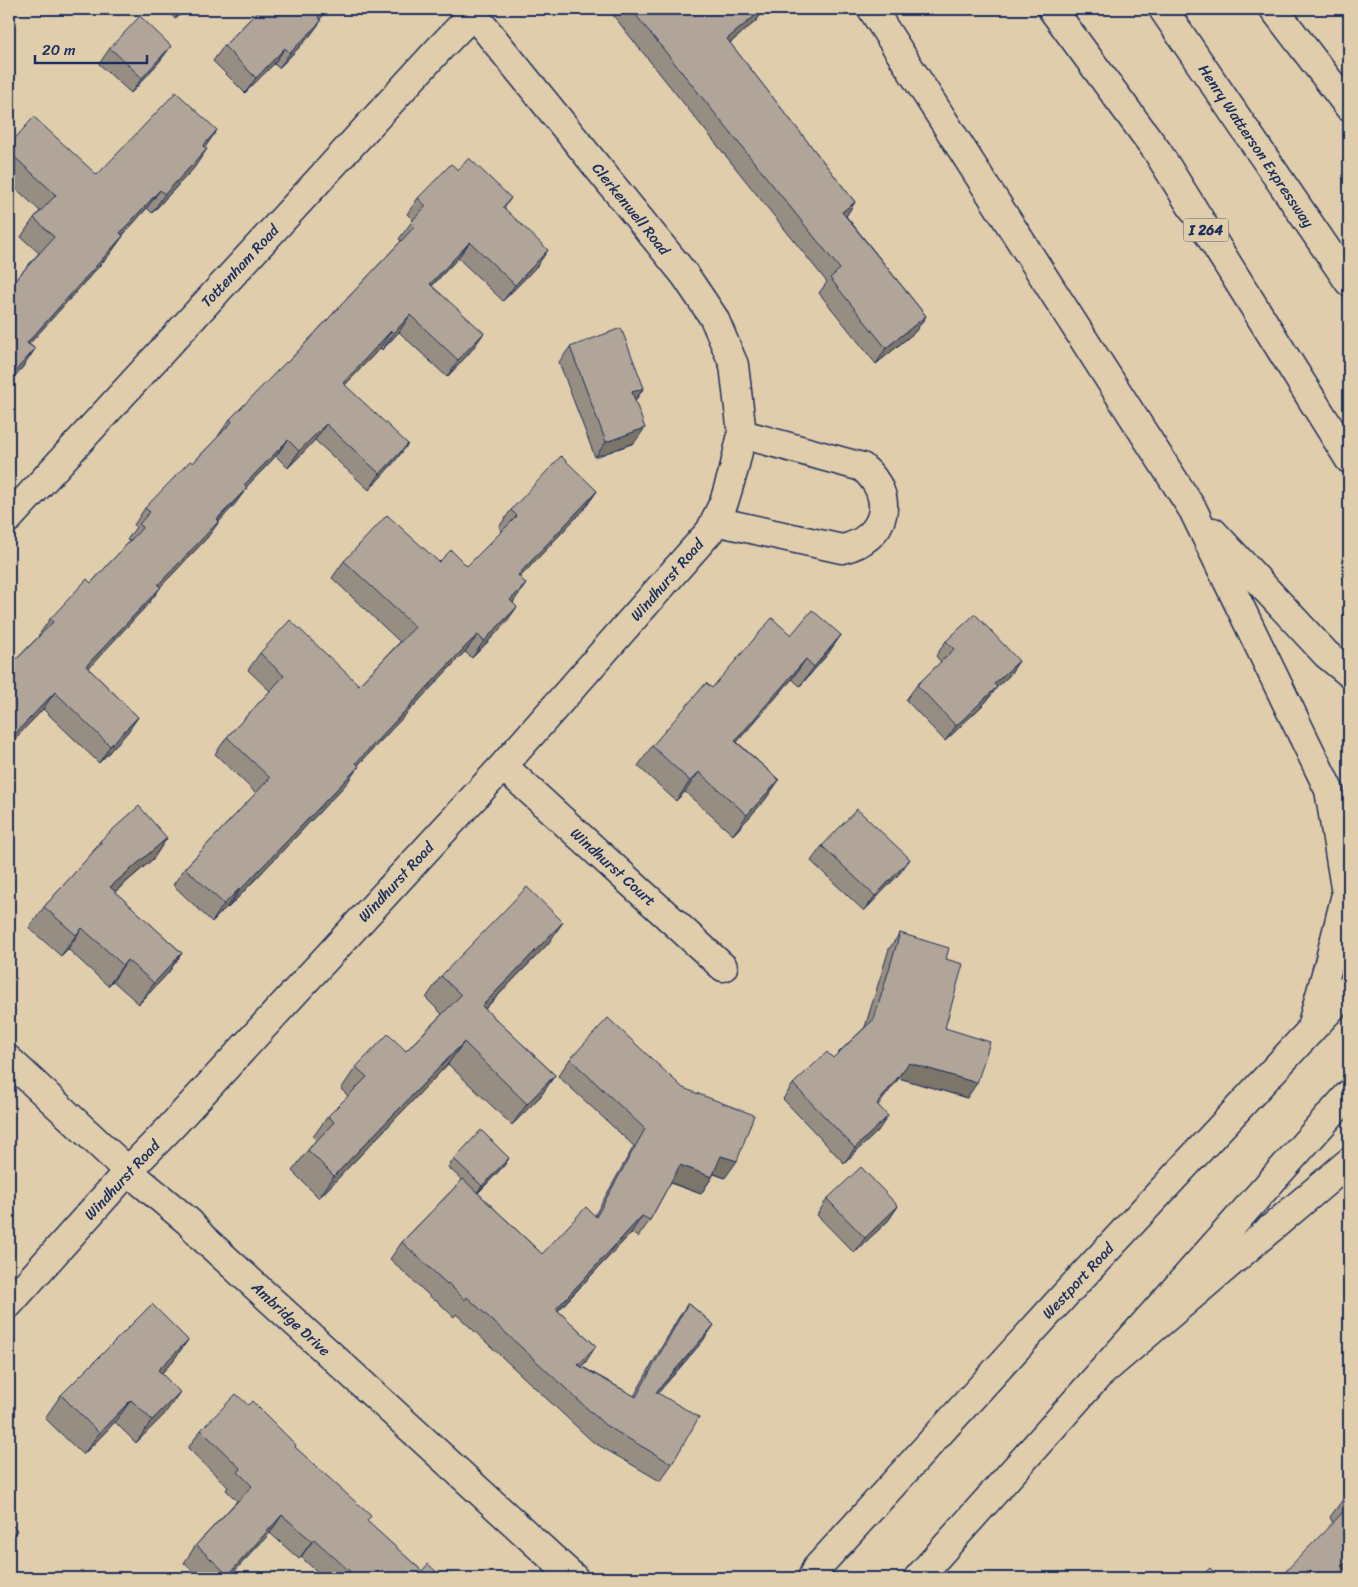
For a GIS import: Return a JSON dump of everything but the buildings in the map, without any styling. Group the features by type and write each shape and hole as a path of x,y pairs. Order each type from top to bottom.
{"main road":[{"path":"872,9 1193,510 1329,790 1346,894 1330,963 1310,1032"},
{"name":"I 264","path":"1052,9 1157,151 1349,459"},
{"name":"Henry Watterson Expressway","path":"1163,9 1349,282"},
{"path":"1274,9 1349,107"},
{"name":"Clerkenwell Road","path":"471,12 542,97 678,268 714,318 734,365 742,434"},
{"name":"Tottenham Road","path":"9,518 471,12"},
{"path":"715,521 842,549 855,546 868,539 882,515 883,501 880,488 872,476 862,467 742,434"},
{"name":"Windhurst Road","path":"9,1304 128,1172 503,766 710,531 724,502 742,434"},
{"path":"1193,510 1326,654 1349,673"},
{"name":"Windhurst Court","path":"503,766 723,967"},
{"name":"Westport Road","path":"812,1578 816,1569 1056,1304 1349,989"},
{"name":"Ambridge Drive","path":"9,1060 128,1172 189,1222 202,1237 574,1578"},
{"path":"918,1578 1349,1094"},
{"path":"1100,1374 1349,1162"}]}
